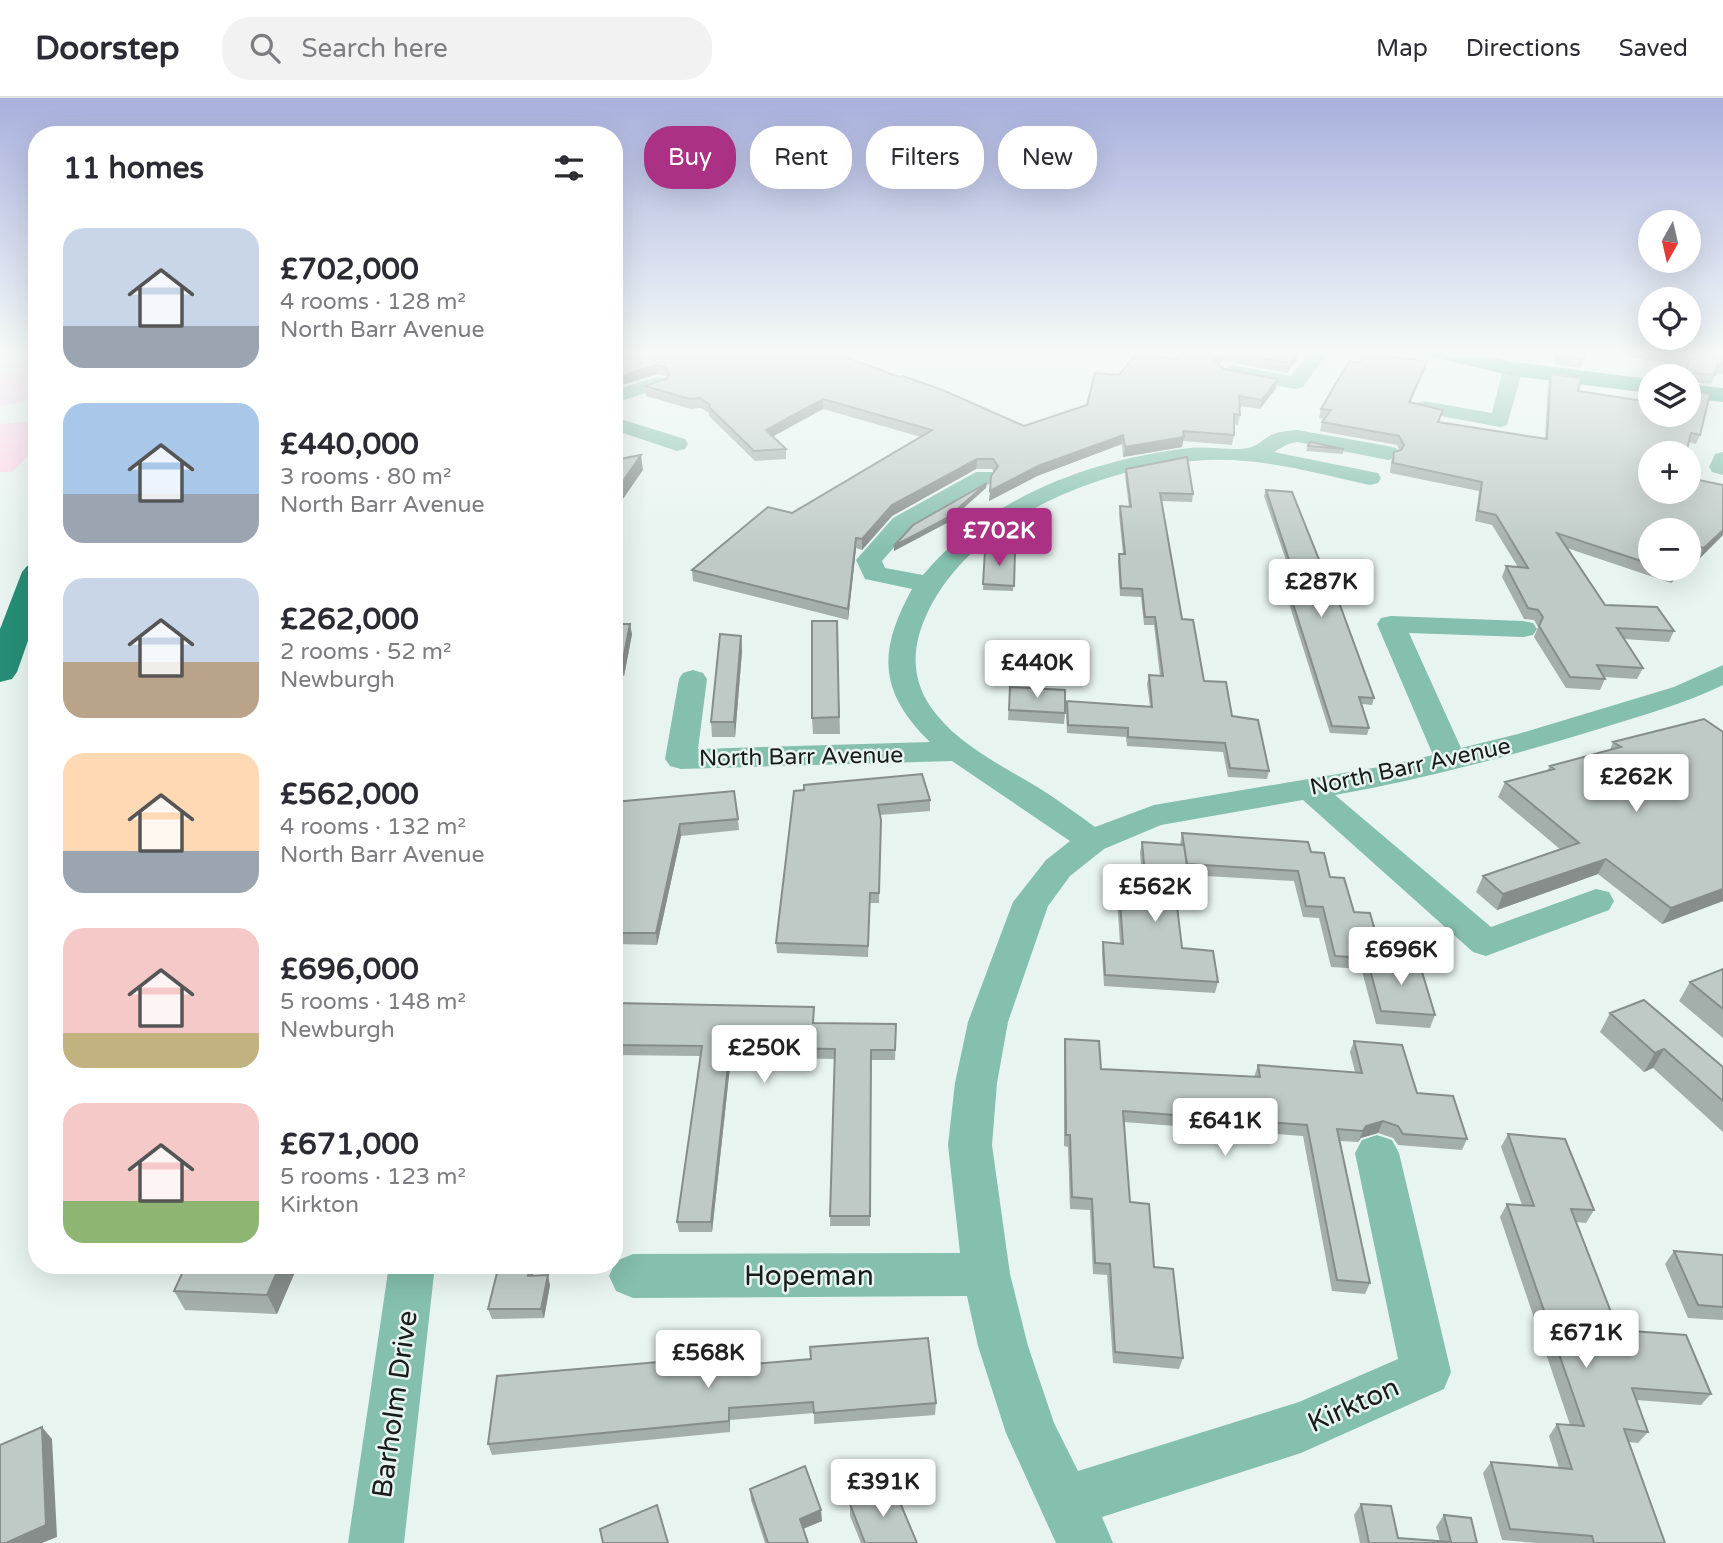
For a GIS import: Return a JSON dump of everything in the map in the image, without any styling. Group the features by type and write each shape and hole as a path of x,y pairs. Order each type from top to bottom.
{"main road":[{"path":"0,672 28,596"}],"street":[{"path":"623,426 677,444"},
{"path":"1254,454 1282,438 1297,436 1388,453"},
{"name":"North Barr Avenue","path":"1092,841 942,740 907,693 898,657 910,615 929,583 967,543 1022,504 1068,484 1127,467 1191,454 1254,454 1370,478"},
{"path":"1723,459 1720,467 1723,468"},
{"path":"929,583 874,574 869,560 902,523 984,477"},
{"path":"1450,759 1391,624 1523,629"},
{"name":"North Barr Avenue","path":"1075,1523 1032,1433 1003,1346 986,1274 970,1145 976,1083 988,1021 1031,902 1058,868 1092,841 1154,816 1385,776 1528,741 1684,693 1723,674"},
{"name":"North Barr Avenue","path":"693,680 681,759 958,751"},
{"path":"1308,788 1486,943 1596,901"},
{"name":"Kirkton","path":"1075,1523 1426,1372 1377,1153"},
{"name":"Barholm Drive","path":"376,1543 411,1274"},
{"name":"Hopeman","path":"633,1276 986,1274"}],"shaded area":[{"path":"28,422 28,455 13,472 0,472 0,424"}],"building":[{"path":"721,418 787,418 766,430 786,449 754,451"},
{"path":"891,418 1007,418 1024,426 1047,418 1234,418 1234,435 1183,431 1184,437 1125,447 1123,435 1038,466 990,491 991,476 998,466 993,459 977,459 892,505 862,539 856,538 848,609 692,570 768,507 792,513 932,430"},
{"path":"1325,418 1439,418 1438,422 1547,439 1548,418 1638,418 1638,427 1701,427 1701,418 1704,418 1700,435 1691,433 1689,441 1638,441 1638,504 1701,504 1701,480 1723,485 1723,530 1704,548 1701,547 1701,518 1638,518 1638,560 1557,533 1605,605 1657,607 1674,631 1617,628 1643,668 1597,665 1605,679 1570,677 1539,626 1543,617 1538,610 1528,608 1506,566 1528,568 1496,515 1478,511 1482,482 1393,463 1394,452 1401,450 1404,445 1399,436 1322,422"},
{"path":"1310,442 1344,449 1308,446"},
{"path":"641,455 623,481 623,458"},
{"path":"1187,457 1193,494 1160,493 1182,619 1193,620 1204,681 1226,682 1232,716 1258,720 1269,771 1230,768 1225,743 1128,737 1128,728 1068,725 1067,701 1152,707 1149,675 1163,676 1155,617 1145,617 1142,589 1121,588 1119,554 1125,554 1120,506 1131,507 1126,469"},
{"path":"987,483 947,518 894,546 913,525"},
{"path":"1266,490 1292,492 1322,567 1326,567 1374,698 1359,697 1369,728 1332,726 1281,566 1291,566"},
{"path":"985,550 1015,551 1014,586 983,584"},
{"path":"812,621 837,621 839,717 812,718"},
{"path":"623,624 630,624 623,660"},
{"path":"720,634 741,636 734,722 711,722"},
{"path":"1010,687 1065,690 1065,713 1009,710"},
{"path":"1704,719 1723,732 1723,889 1671,908 1606,859 1503,894 1483,876 1579,843 1505,782 1554,769 1550,766 1621,747 1613,742"},
{"path":"922,774 930,800 878,805 881,820 879,893 870,893 868,946 776,943 794,791 804,790 804,785"},
{"path":"734,791 738,819 680,824 656,933 623,933 623,801"},
{"path":"1182,833 1308,842 1311,852 1324,853 1330,877 1344,878 1354,912 1370,913 1383,959 1335,956 1323,907 1306,906 1298,871 1187,864"},
{"path":"1142,842 1184,845 1188,873 1173,872 1182,948 1213,951 1218,982 1105,975 1103,942 1123,944 1118,873 1145,875"},
{"path":"1367,958 1419,962 1435,1015 1381,1011"},
{"path":"1723,969 1723,1009 1690,982"},
{"path":"1644,1000 1723,1067 1723,1101 1664,1049 1655,1053 1610,1013"},
{"path":"623,1003 814,1007 813,1023 896,1024 895,1050 871,1050 870,1216 830,1216 835,1049 730,1047 711,1222 677,1222 702,1046 623,1045"},
{"path":"1065,1039 1099,1041 1101,1069 1260,1077 1258,1065 1362,1073 1354,1041 1402,1045 1417,1093 1453,1096 1467,1139 1403,1134 1398,1126 1383,1121 1366,1126 1363,1131 1337,1129 1370,1283 1337,1280 1307,1125 1123,1111 1130,1202 1149,1204 1154,1267 1173,1269 1183,1358 1115,1352 1110,1264 1095,1263 1092,1199 1072,1197 1070,1135 1066,1135"},
{"path":"1508,1134 1565,1139 1594,1210 1571,1209 1618,1330 1686,1335 1711,1394 1632,1388 1648,1432 1624,1429 1665,1543 1594,1543 1592,1536 1510,1529 1491,1462 1572,1469 1557,1424 1584,1426 1507,1204 1534,1206"},
{"path":"1674,1251 1723,1255 1723,1307 1698,1305"},
{"path":"182,1274 276,1274 267,1295 174,1291"},
{"path":"497,1274 548,1275 541,1309 488,1309"},
{"path":"928,1338 936,1403 814,1413 813,1402 729,1408 729,1421 488,1444 497,1376 728,1356 729,1366 811,1359 810,1347"},
{"path":"42,1427 46,1525 6,1543 0,1543 0,1445"},
{"path":"805,1466 821,1510 800,1519 808,1543 768,1543 750,1489"},
{"path":"893,1486 917,1543 865,1543 850,1504"},
{"path":"1361,1504 1391,1506 1398,1538 1451,1542 1444,1515 1471,1518 1477,1543 1369,1543"},
{"path":"657,1505 668,1543 603,1543 600,1529"}]}
